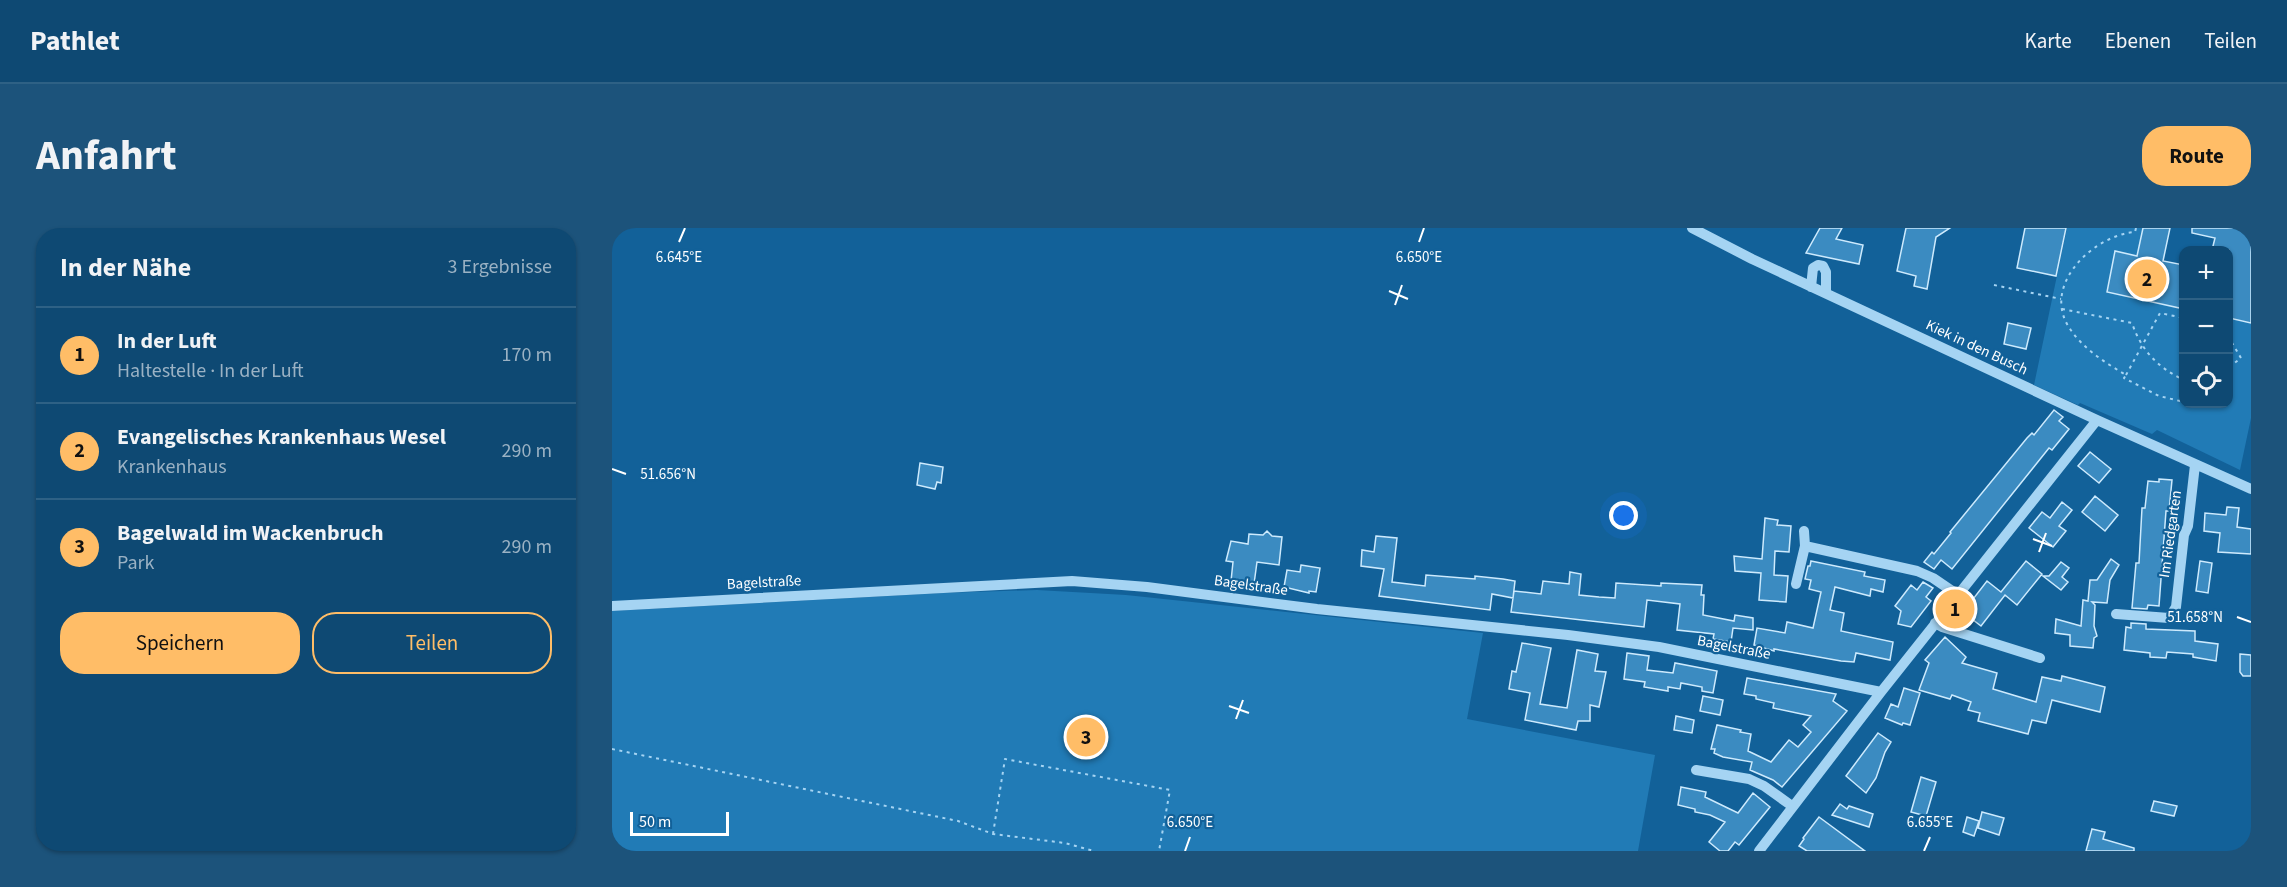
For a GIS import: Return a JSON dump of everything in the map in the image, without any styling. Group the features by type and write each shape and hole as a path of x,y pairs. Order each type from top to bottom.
{"street":[{"name":"Kiek in den Busch","path":"1692,228 1752,260 2251,489"},
{"path":"1811,287 1813,268 1818,265 1823,266 1826,272 1826,293"},
{"path":"1759,851 1935,623 2097,420"},
{"name":"Im Riedgarten","path":"2116,614 2169,618 2182,608 2184,534 2188,526 2195,465"},
{"path":"1796,584 1805,546 1804,531"},
{"path":"1805,546 1917,571 1934,578 1958,595"},
{"name":"Bagelstraße","path":"612,606 1072,581 1158,588 1317,609 1568,635 1659,647 1881,692"},
{"path":"1935,623 2040,658"},
{"path":"1696,770 1749,779 1764,786 1792,806"}],"path":[{"path":"2126,375 2081,342 2067,324 2061,298 2080,259 2108,239 2126,232 2135,232 2136,228"},
{"path":"1994,285 2061,298"},
{"path":"2062,309 2132,323 2141,345 2154,360 2179,377"},
{"path":"2179,317 2160,313 2124,378 2152,393 2179,401"},
{"path":"2233,343 2241,358 2233,365"},
{"path":"612,748 958,821 993,834 1065,843 1094,851"},
{"path":"993,834 1005,759 1170,790 1159,851"}],"shaded area":[{"path":"2067,228 2143,228 2137,256 2115,252 2107,292 2179,308 2179,408 2233,408 2233,319 2251,323 2251,418 2240,470 2157,430 2152,434 2034,385"},
{"path":"1037,590 1126,595 1483,633 1467,719 1655,755 1638,851 612,851 612,611"}],"building":[{"path":"1820,228 1842,228 1836,239 1863,245 1859,264 1806,253"},
{"path":"1906,228 1950,228 1936,237 1927,289 1914,286 1916,276 1897,271"},
{"path":"2025,228 2066,228 2056,276 2017,268"},
{"path":"2143,228 2170,228 2163,261 2179,264 2179,308 2107,292 2115,251 2137,256"},
{"path":"2192,228 2251,228 2251,323 2233,319 2233,246 2213,246 2215,238 2192,233"},
{"path":"2008,323 2031,328 2026,349 2004,344"},
{"path":"2054,410 2063,417 2059,421 2069,429 2052,450 2049,448 1952,569 1941,560 1934,569 1924,562 1932,552 1934,554 2027,438 2032,433 2034,435"},
{"path":"2090,452 2111,469 2099,483 2078,466"},
{"path":"920,463 943,467 941,483 937,482 935,489 917,485"},
{"path":"2159,479 2172,480 2169,511 2166,511 2159,606 2148,605 2147,609 2132,608 2136,563 2139,563 2142,508 2145,508 2148,481 2159,482"},
{"path":"2095,496 2118,515 2105,531 2082,512"},
{"path":"2062,502 2072,510 2059,526 2066,531 2053,547 2029,528 2042,512 2050,518"},
{"path":"2227,507 2239,508 2237,527 2251,529 2251,554 2218,552 2220,533 2204,531 2205,513 2226,515"},
{"path":"1765,518 1778,520 1777,525 1791,526 1789,552 1775,551 1774,575 1788,576 1786,602 1759,600 1761,573 1735,571 1734,556 1762,559"},
{"path":"1267,531 1272,536 1282,537 1279,565 1257,562 1254,584 1231,581 1233,562 1226,561 1231,541 1248,544 1249,534 1263,535"},
{"path":"1376,536 1397,538 1392,582 1425,586 1426,575 1503,579 1515,581 1513,598 1492,594 1490,610 1379,596 1384,569 1361,566 1362,550 1374,552"},
{"path":"2111,559 2119,565 2110,580 2107,603 2092,602 2095,605 2094,626 2097,636 2094,638 2093,648 2070,646 2070,635 2055,633 2056,619 2081,626 2083,600 2088,601 2090,580 2097,580"},
{"path":"1811,561 1865,572 1864,576 1885,580 1883,592 1871,589 1870,596 1835,587 1830,610 1844,613 1841,631 1893,642 1890,660 1856,653 1854,662 1841,661 1774,649 1774,651 1754,645 1757,628 1785,633 1787,622 1813,628 1821,592 1809,589 1811,580 1805,579"},
{"path":"2026,561 2042,574 2017,605 2005,595 1981,626 1963,612 1987,581 2001,592"},
{"path":"2200,561 2212,563 2208,593 2196,591"},
{"path":"2061,562 2069,568 2062,577 2068,582 2061,590 2043,576 2049,576"},
{"path":"1301,565 1320,568 1316,592 1309,591 1309,593 1284,587 1287,570 1300,572"},
{"path":"1570,572 1581,574 1579,595 1599,597 1615,598 1616,583 1661,586 1661,583 1702,585 1703,615 1734,621 1735,615 1753,618 1753,630 1733,628 1731,642 1713,639 1714,634 1677,630 1680,604 1647,600 1644,627 1511,612 1514,591 1541,594 1543,581 1569,584"},
{"path":"1923,582 1933,588 1926,597 1931,601 1911,627 1898,624 1901,611 1895,606 1911,585 1917,590"},
{"path":"2131,623 2146,624 2146,629 2195,631 2195,641 2218,644 2216,661 2193,657 2193,654 2167,652 2166,658 2150,657 2150,653 2124,650 2126,627 2131,628"},
{"path":"1945,637 1966,657 1962,663 1997,673 1993,689 2036,702 2042,677 2061,681 2062,676 2105,687 2100,712 2052,700 2046,723 2032,720 2028,734 1978,721 1980,713 1968,710 1971,702 1952,695 1950,699 1919,690 1929,663 1925,660"},
{"path":"1522,643 1551,648 1540,704 1567,708 1577,650 1598,654 1595,671 1606,672 1599,707 1590,705 1590,721 1578,721 1576,730 1525,720 1530,693 1509,689 1512,671 1516,672"},
{"path":"1627,653 1649,656 1647,670 1673,673 1675,663 1717,671 1713,693 1702,691 1702,687 1681,683 1680,689 1668,687 1668,691 1644,687 1645,682 1624,679"},
{"path":"2240,654 2251,655 2251,676 2243,676 2240,672"},
{"path":"1747,678 1836,694 1833,701 1847,711 1782,787 1773,780 1750,770 1752,762 1723,757 1714,753 1715,749 1711,749 1717,725 1741,730 1740,732 1751,734 1748,751 1771,762 1789,740 1798,747 1811,732 1803,725 1811,716 1773,708 1774,703 1744,694"},
{"path":"1904,688 1920,693 1910,725 1903,723 1902,725 1885,718 1891,704 1898,707"},
{"path":"1703,696 1723,700 1720,715 1700,711"},
{"path":"1676,716 1694,720 1692,733 1674,730"},
{"path":"1878,733 1891,742 1876,778 1866,793 1846,776"},
{"path":"1921,777 1936,782 1926,816 1911,812"},
{"path":"1681,787 1706,792 1705,797 1738,813 1753,793 1770,807 1739,845 1735,842 1728,851 1720,851 1709,842 1725,822 1710,815 1695,812 1695,809 1678,805"},
{"path":"2154,801 2177,806 2174,816 2151,811"},
{"path":"1840,804 1847,809 1849,806 1873,814 1869,827 1832,815"},
{"path":"1982,812 2004,818 1999,835 1978,828"},
{"path":"1819,817 1865,851 1807,851 1799,846"},
{"path":"1967,817 1979,821 1974,836 1963,832"},
{"path":"2092,829 2105,832 2103,839 2134,848 2134,851 2086,851"}],"place":[{"name":"Evangelisches Krankenhaus Wesel","path":"2147,279"},
{"name":"In der Luft","path":"1955,609"},
{"name":"Bagelwald im Wackenbruch","path":"1086,737"}]}
